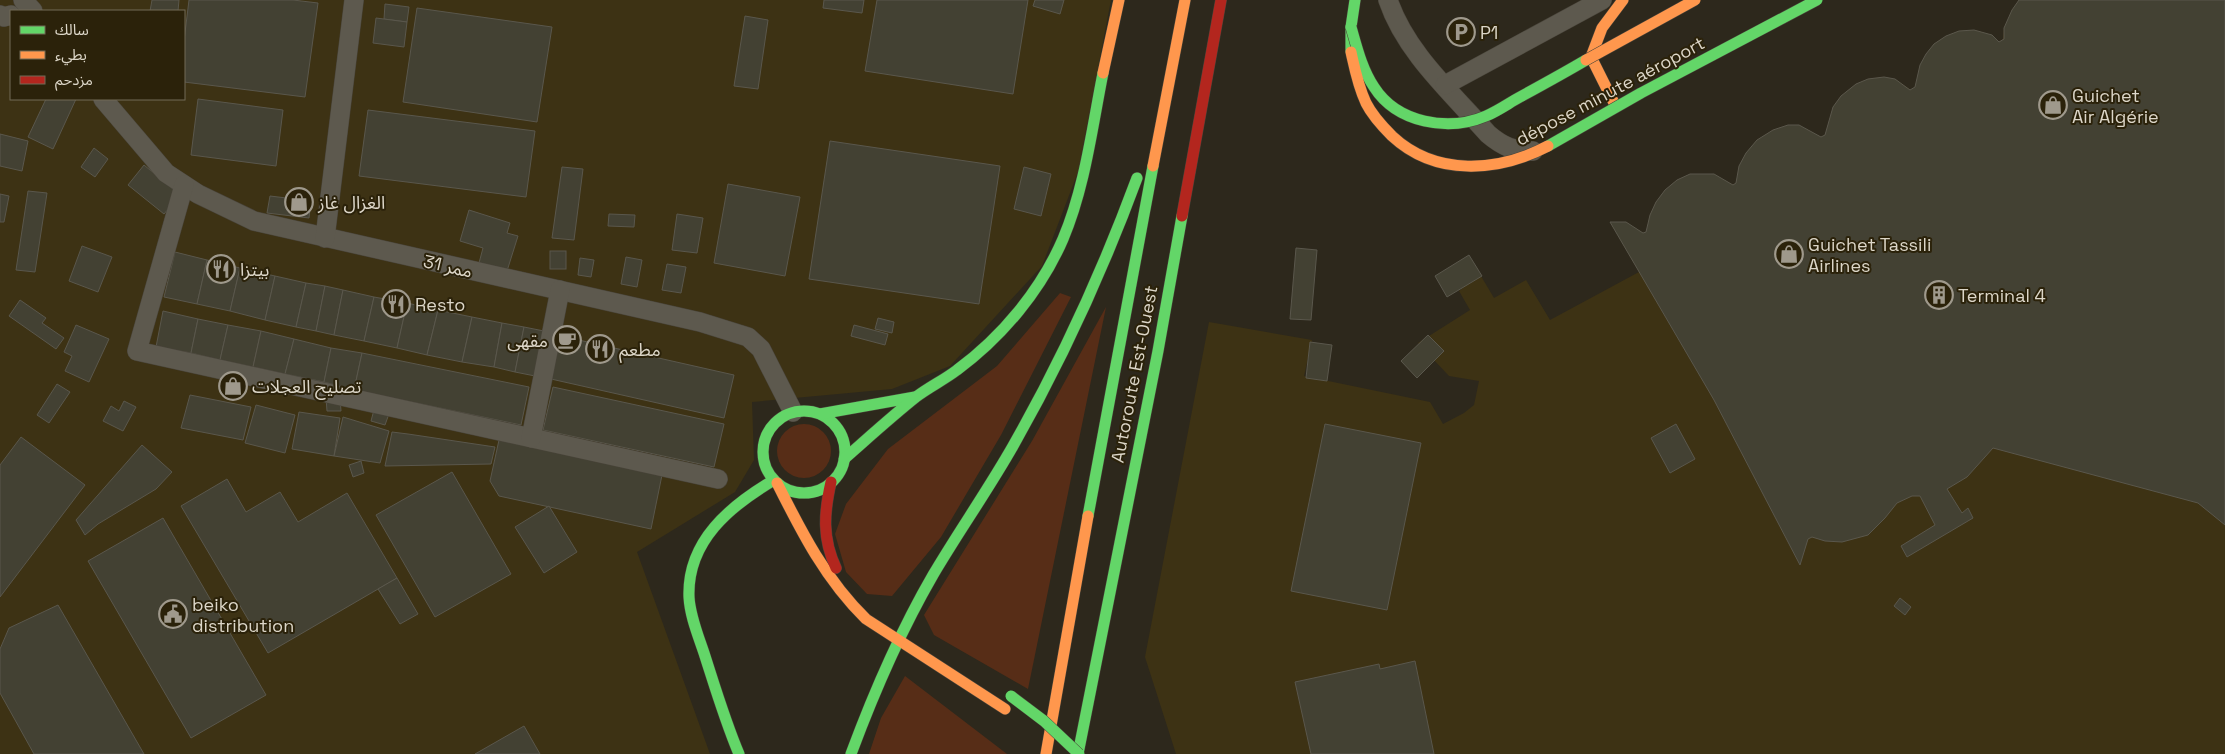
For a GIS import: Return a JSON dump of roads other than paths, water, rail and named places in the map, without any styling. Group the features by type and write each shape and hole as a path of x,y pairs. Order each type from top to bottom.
{"main road":[{"path":"844,458 917,396 956,371 983,349 1018,311 1046,273 1063,238 1076,201 1120,0"},
{"name":"Autoroute Est-Ouest","path":"1046,754 1118,348 1184,0"},
{"name":"Autoroute Est-Ouest","path":"1079,754 1158,351 1221,0"},
{"name":"dépose minute aéroport","path":"1355,0 1350,27 1351,52 1359,90 1378,123 1406,148 1441,165 1479,167 1516,161 1557,142 1616,107 1816,0"},
{"path":"1616,107 1591,57 1602,28 1624,0"},
{"name":"dépose minute aéroport","path":"1350,27 1365,71 1380,95 1391,105 1409,117 1444,125 1458,124 1486,116 1695,0"},
{"path":"850,754 868,705 903,629 1013,447 1051,374 1116,236 1168,92"},
{"path":"820,414 917,396"},
{"path":"739,754 725,721 689,599 692,567 700,547 724,514 749,494 776,482 799,492 816,490 831,482 840,472 844,458 844,445 840,432 831,421 820,414 807,411 793,412 773,425 766,435 763,459 767,470 776,482 816,560 827,577 845,600 866,619 1008,711"},
{"path":"831,482 824,522 824,537 829,554 837,569 859,599 880,614"},
{"path":"1007,694 1044,721 1079,754"},
{"path":"1037,734 1058,754"}],"street":[{"path":"325,238 354,0"},
{"path":"1388,0 1395,21 1407,41 1445,85 1496,141 1524,152 1545,149 1667,80 1816,0"},
{"path":"1445,85 1602,0"},
{"name":"ممر 31","path":"103,100 166,173 198,194 254,221 700,322 748,337 761,349 793,412"},
{"path":"184,185 137,351 718,479"},
{"path":"531,438 560,290"}],"place":[{"name":"P1","path":"1461,32"},
{"name":"Guichet Air Algérie","path":"2053,105"},
{"name":"الغزال غاز","path":"299,202"},
{"name":"Guichet Tassili Airlines","path":"1789,254"},
{"name":"بيتزا","path":"221,269"},
{"name":"Terminal 4","path":"1939,295"},
{"name":"Resto","path":"396,304"},
{"name":"مقهى","path":"567,340"},
{"name":"مطعم","path":"600,349"},
{"name":"تصليح العجلات","path":"233,386"},
{"name":"beiko distribution","path":"173,614"}]}
